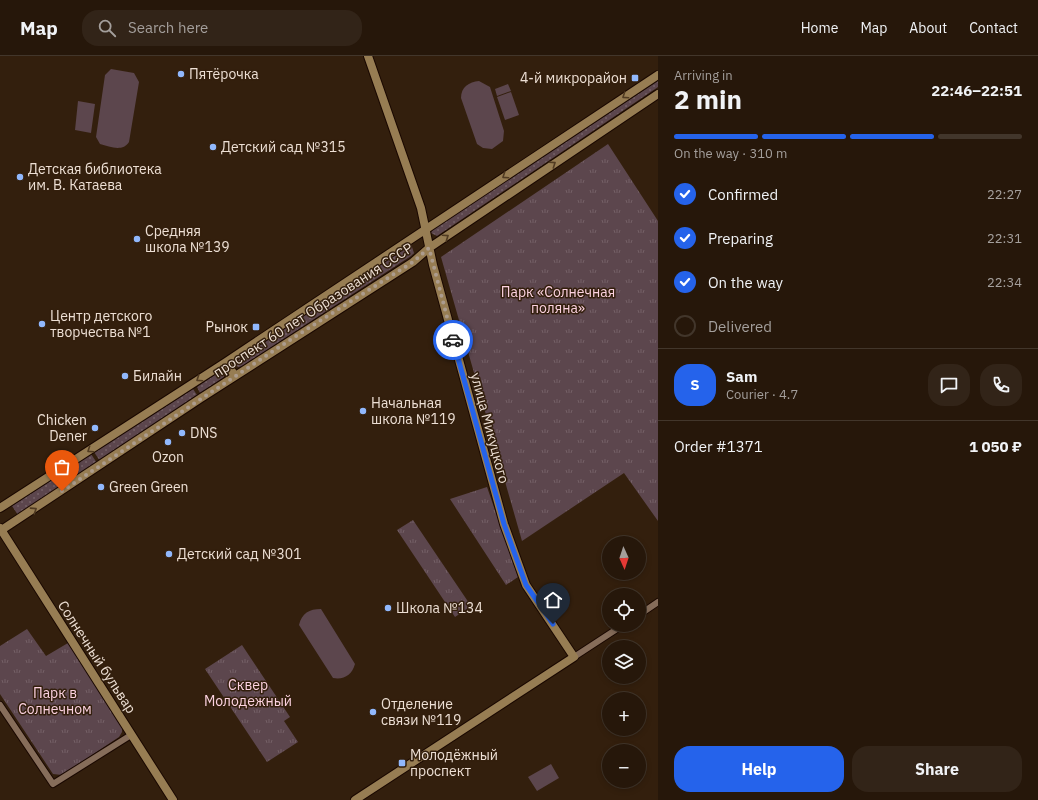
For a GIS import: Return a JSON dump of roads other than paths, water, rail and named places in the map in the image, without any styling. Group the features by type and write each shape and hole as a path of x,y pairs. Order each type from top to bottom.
{"main road":[{"name":"улица Микуцкого","path":"368,56 421,208 424,230 491,480 519,568 526,585 574,657"},
{"name":"проспект 60 лет Образования СССР","path":"0,508 226,362 658,75"},
{"name":"проспект 60 лет Образования СССР","path":"0,530 235,376 413,262 429,248 658,94"},
{"path":"226,362 235,376"},
{"name":"Солнечный бульвар","path":"0,530 102,686 131,735 173,800"},
{"path":"356,800 574,657"}],"street":[{"path":"646,610 658,602"},
{"path":"574,657 612,632"},
{"path":"0,706 53,784 131,735"}],"place":[{"name":"Пятёрочка","path":"181,74"},
{"name":"4-й микрорайон","path":"635,78"},
{"name":"Детский сад №315","path":"213,147"},
{"name":"Детская библиотека им. В. Катаева","path":"20,177"},
{"name":"Средняя школа №139","path":"137,239"},
{"name":"Центр детского творчества №1","path":"42,324"},
{"name":"Рынок","path":"256,327"},
{"name":"Билайн","path":"125,376"},
{"name":"Начальная школа №119","path":"363,411"},
{"name":"Chicken Dener","path":"95,428"},
{"name":"DNS","path":"182,433"},
{"name":"Ozon","path":"168,442"},
{"name":"Green Green","path":"101,487"},
{"name":"Детский сад №301","path":"169,554"},
{"name":"Школа №134","path":"388,608"},
{"name":"Отделение связи №119","path":"373,712"},
{"name":"Молодёжный проспект","path":"402,763"}],"park label":[{"name":"Парк «Солнечная поляна»","path":"558,300"},
{"name":"Сквер Молодежный","path":"248,694"},
{"name":"Парк в Солнечном","path":"55,702"}]}
